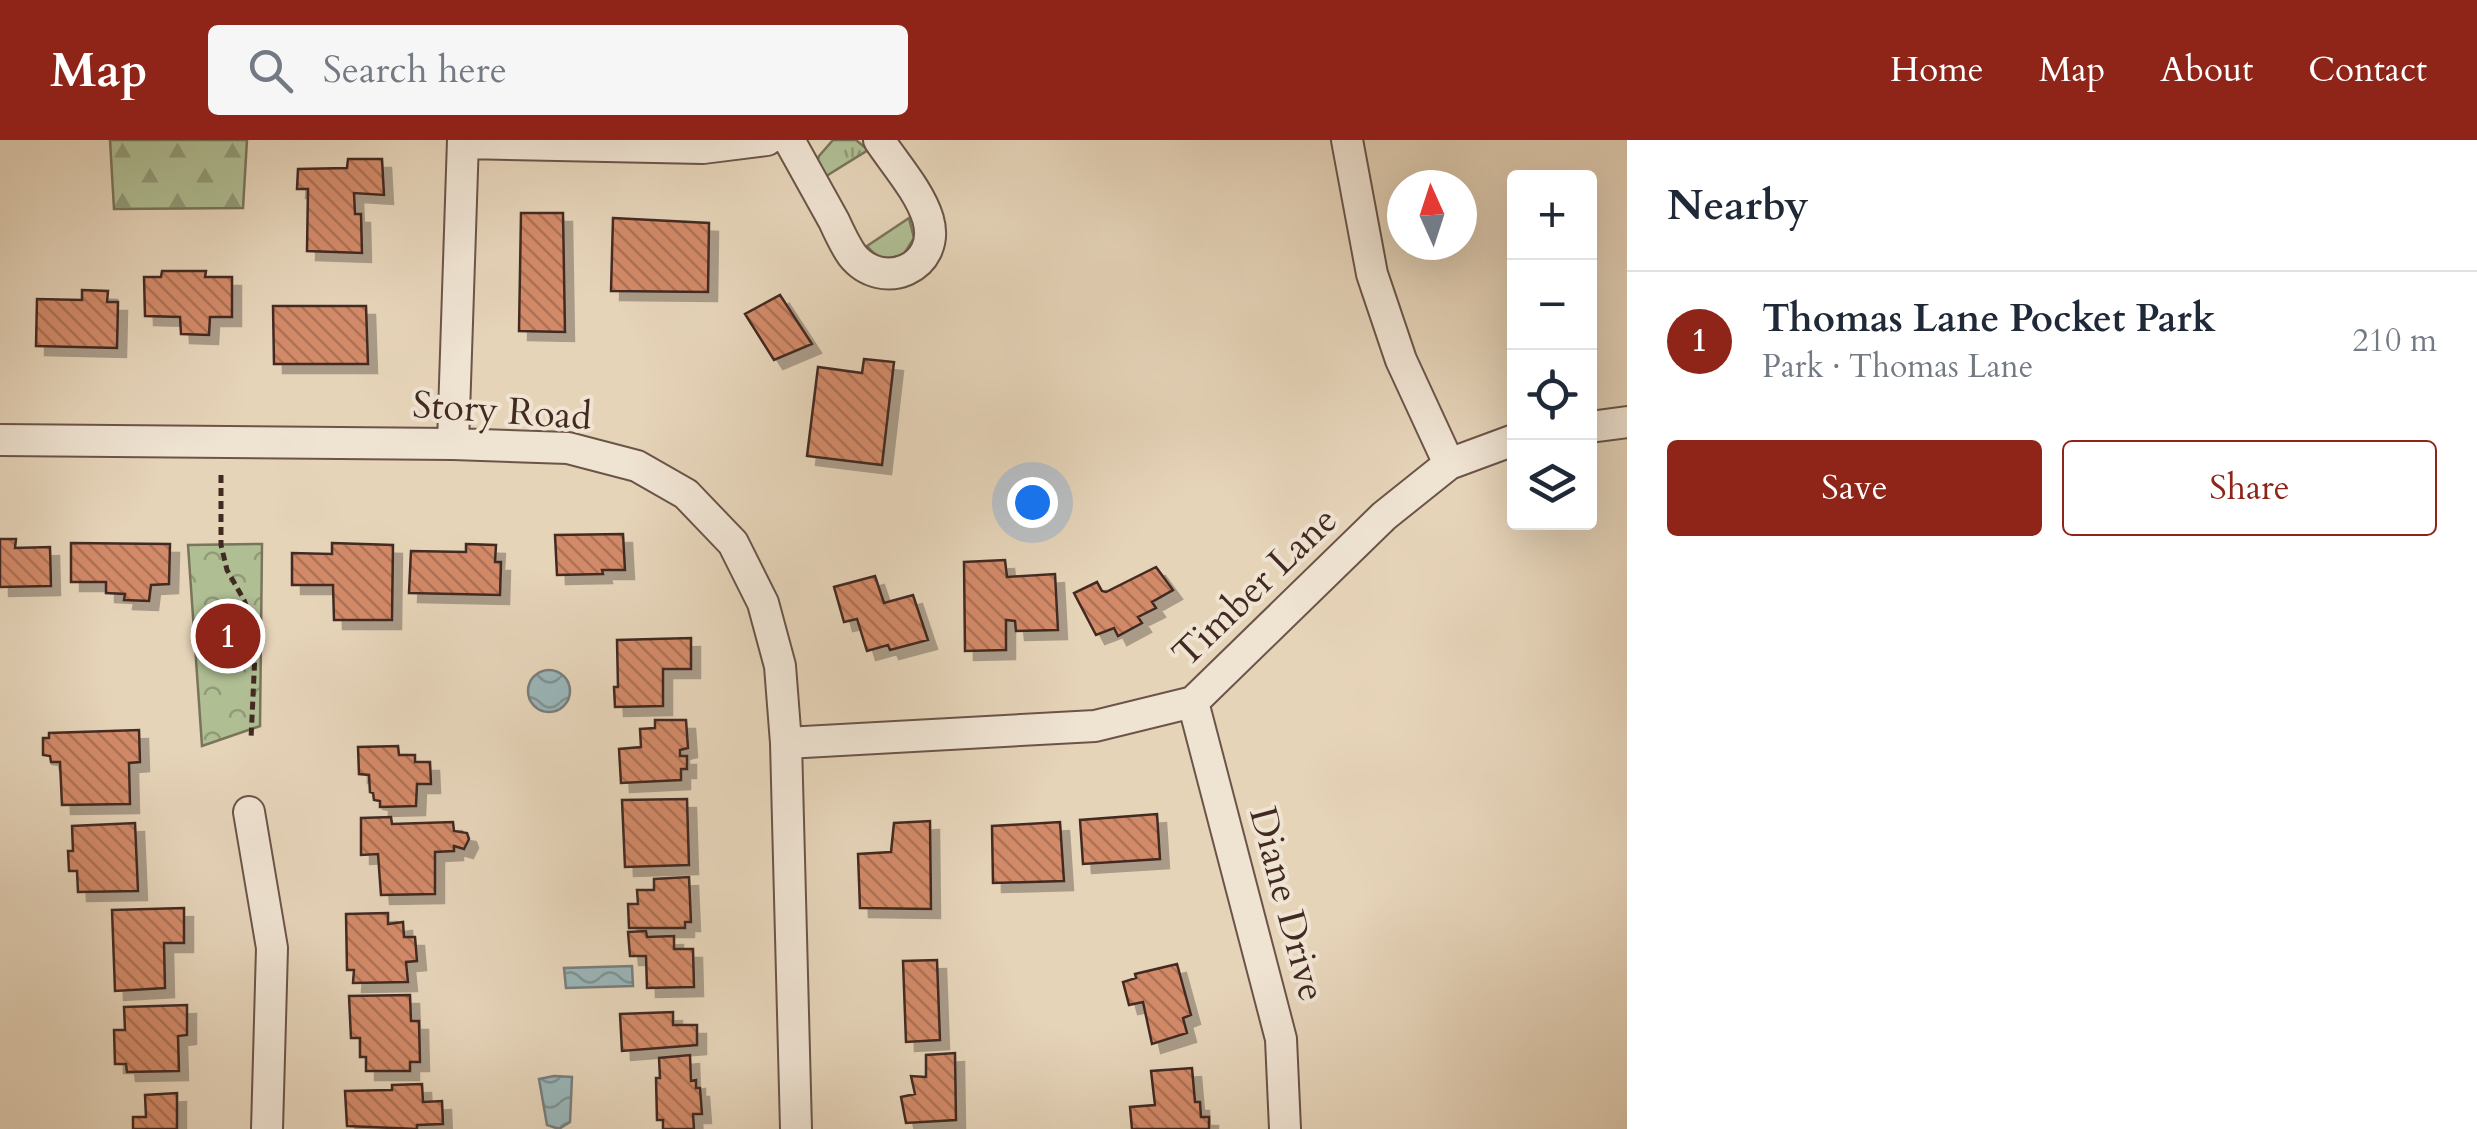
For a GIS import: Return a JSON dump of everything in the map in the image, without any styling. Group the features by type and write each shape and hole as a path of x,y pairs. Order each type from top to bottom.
{"street":[{"path":"454,444 463,141 703,148 767,140"},
{"path":"788,140 853,256 873,272 894,275 912,269 924,258 930,240 928,218 879,140"},
{"path":"1347,140 1372,274 1401,360 1449,464"},
{"path":"1597,425 1627,422"},
{"name":"Story Road","path":"0,440 568,448 637,466 686,494 733,542 763,603 780,666 786,743 796,1129"},
{"name":"Timber Lane","path":"786,743 1095,726 1193,702 1384,516 1449,464 1507,443"},
{"name":"Diane Drive","path":"1193,702 1281,1039 1284,1129"},
{"path":"250,812 272,948 267,1129"}],"path":[{"path":"221,475 222,545 227,570 256,632 252,739"}],"green space":[{"path":"110,140 247,140 243,208 114,209"},
{"path":"833,140 856,140 868,150 823,178 816,166"},
{"path":"909,218 914,238 904,254 883,258 867,246"},
{"path":"262,544 260,726 202,746 188,545"}],"water":[{"path":"549,670 564,676 570,691 564,706 549,712 534,706 528,691 534,676"},
{"path":"632,966 633,986 566,988 564,968"},
{"path":"572,1077 570,1122 559,1129 547,1125 539,1079"}],"building":[{"path":"348,159 382,159 384,195 354,193 355,214 361,214 362,253 307,251 308,189 297,189 298,169 347,168"},
{"path":"521,213 563,213 565,332 519,331"},
{"path":"613,218 709,223 708,292 611,291"},
{"path":"162,271 206,271 205,277 232,277 232,317 210,317 209,335 181,334 180,317 145,316 144,277 161,277"},
{"path":"82,290 108,291 107,302 118,302 117,348 36,346 37,299 82,300"},
{"path":"780,295 812,344 774,360 745,314"},
{"path":"273,306 366,306 368,364 274,364"},
{"path":"864,359 894,362 882,465 807,456 818,367 862,373"},
{"path":"623,534 625,570 557,575 555,535"},
{"path":"0,539 16,539 15,548 50,547 51,586 0,587"},
{"path":"71,543 170,544 169,584 151,585 149,601 124,600 125,594 106,593 106,582 71,582"},
{"path":"332,543 393,545 392,620 334,620 333,585 292,585 292,553 332,554"},
{"path":"466,544 496,545 495,562 501,562 500,595 409,593 411,551 466,552"},
{"path":"1005,560 1007,577 1055,574 1058,630 1016,631 1015,621 1006,620 1006,650 965,651 964,562"},
{"path":"1156,567 1173,590 1152,602 1156,608 1138,617 1142,623 1118,636 1114,628 1096,635 1074,593 1097,582 1106,592"},
{"path":"875,576 884,603 913,595 928,640 890,650 888,645 867,651 857,619 844,622 834,587"},
{"path":"691,638 691,669 663,669 663,706 615,707 617,640"},
{"path":"655,720 686,720 688,748 680,750 680,756 687,756 687,769 681,769 681,780 621,783 619,749 641,747 640,729 655,728"},
{"path":"139,730 140,762 129,763 130,804 62,805 60,762 51,762 50,756 43,755 43,738 49,738 49,733"},
{"path":"398,746 399,755 415,755 415,762 430,762 431,784 417,784 416,806 380,807 380,801 374,800 370,792 369,775 359,774 358,747"},
{"path":"687,799 689,865 625,867 622,800"},
{"path":"1157,814 1160,859 1083,864 1080,820"},
{"path":"391,817 392,824 453,822 454,831 467,833 469,839 464,849 454,846 454,851 435,852 435,894 381,895 378,854 361,855 361,818"},
{"path":"930,821 931,909 860,908 858,854 891,852 894,823"},
{"path":"1060,822 1064,881 993,883 992,826"},
{"path":"135,823 138,891 78,892 77,871 69,871 72,826"},
{"path":"689,877 691,922 685,922 685,928 629,928 628,904 638,904 637,890 654,890 654,879"},
{"path":"184,908 184,943 164,943 165,988 115,991 112,910"},
{"path":"388,913 388,924 403,922 404,937 415,937 417,961 406,962 408,982 353,983 354,970 347,970 346,914"},
{"path":"646,931 647,937 674,936 674,949 693,949 694,987 647,988 646,956 630,956 628,932"},
{"path":"937,960 940,1040 906,1042 903,961"},
{"path":"1177,964 1191,1015 1183,1018 1187,1033 1152,1044 1143,1002 1129,1005 1123,982 1136,978 1135,974"},
{"path":"410,995 411,1021 419,1021 420,1062 410,1062 410,1071 366,1071 366,1057 360,1057 360,1038 351,1038 349,996"},
{"path":"187,1005 187,1035 178,1036 179,1071 127,1072 126,1064 115,1064 114,1030 125,1030 124,1007"},
{"path":"673,1012 673,1025 697,1025 697,1045 622,1051 620,1014"},
{"path":"955,1053 956,1120 906,1123 901,1097 915,1094 911,1076 926,1077 926,1055"},
{"path":"690,1055 691,1081 696,1080 696,1088 700,1088 702,1114 693,1114 694,1129 663,1129 663,1120 657,1120 659,1058"},
{"path":"1192,1068 1195,1102 1200,1102 1201,1117 1209,1117 1209,1129 1132,1129 1130,1107 1155,1105 1151,1071"},
{"path":"422,1084 423,1102 442,1101 443,1124 417,1125 417,1129 347,1126 345,1091 392,1090 392,1085"},
{"path":"177,1093 177,1129 133,1129 133,1117 146,1117 145,1095"}],"place":[{"name":"Thomas Lane Pocket Park","path":"228,636"}]}
